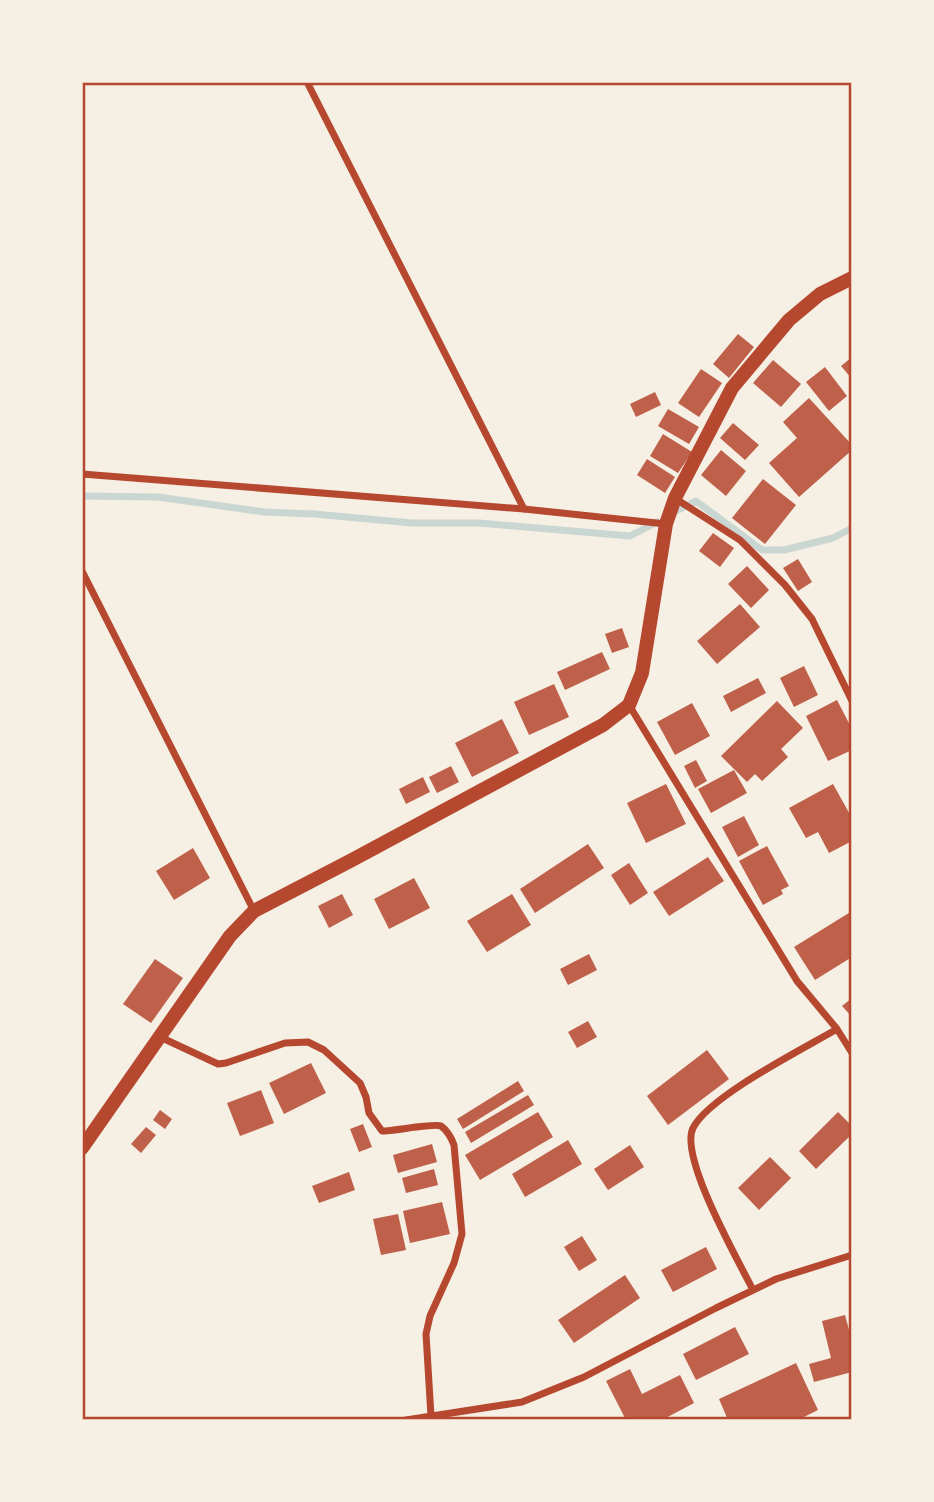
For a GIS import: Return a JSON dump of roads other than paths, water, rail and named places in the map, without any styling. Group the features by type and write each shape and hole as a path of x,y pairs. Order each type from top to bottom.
{"main road":[{"path":"82,1148 230,936 254,911 603,725 629,705 642,673 666,524 675,498 732,388 789,320 820,294 852,278"}],"street":[{"path":"307,82 524,509"},
{"path":"82,474 524,509 666,524"},
{"path":"675,498 740,540 785,585 812,619 852,701"},
{"path":"82,571 254,911"},
{"path":"629,705 797,981 837,1029 852,1053"},
{"path":"753,1290 699,1180 690,1143 693,1129 722,1097 837,1029"},
{"path":"160,1037 218,1064 285,1043 307,1042 324,1051 360,1083 369,1113 382,1131 397,1132 434,1125 440,1126 451,1137 462,1234 454,1263 430,1316 426,1334 431,1416"},
{"path":"406,1420 523,1402 584,1377 776,1279 852,1255"}],"waterway":[{"path":"82,496 158,497 264,512 412,523 479,523 630,536 657,522"},
{"path":"670,514 696,501 762,550 784,550 833,538 852,528"}]}
